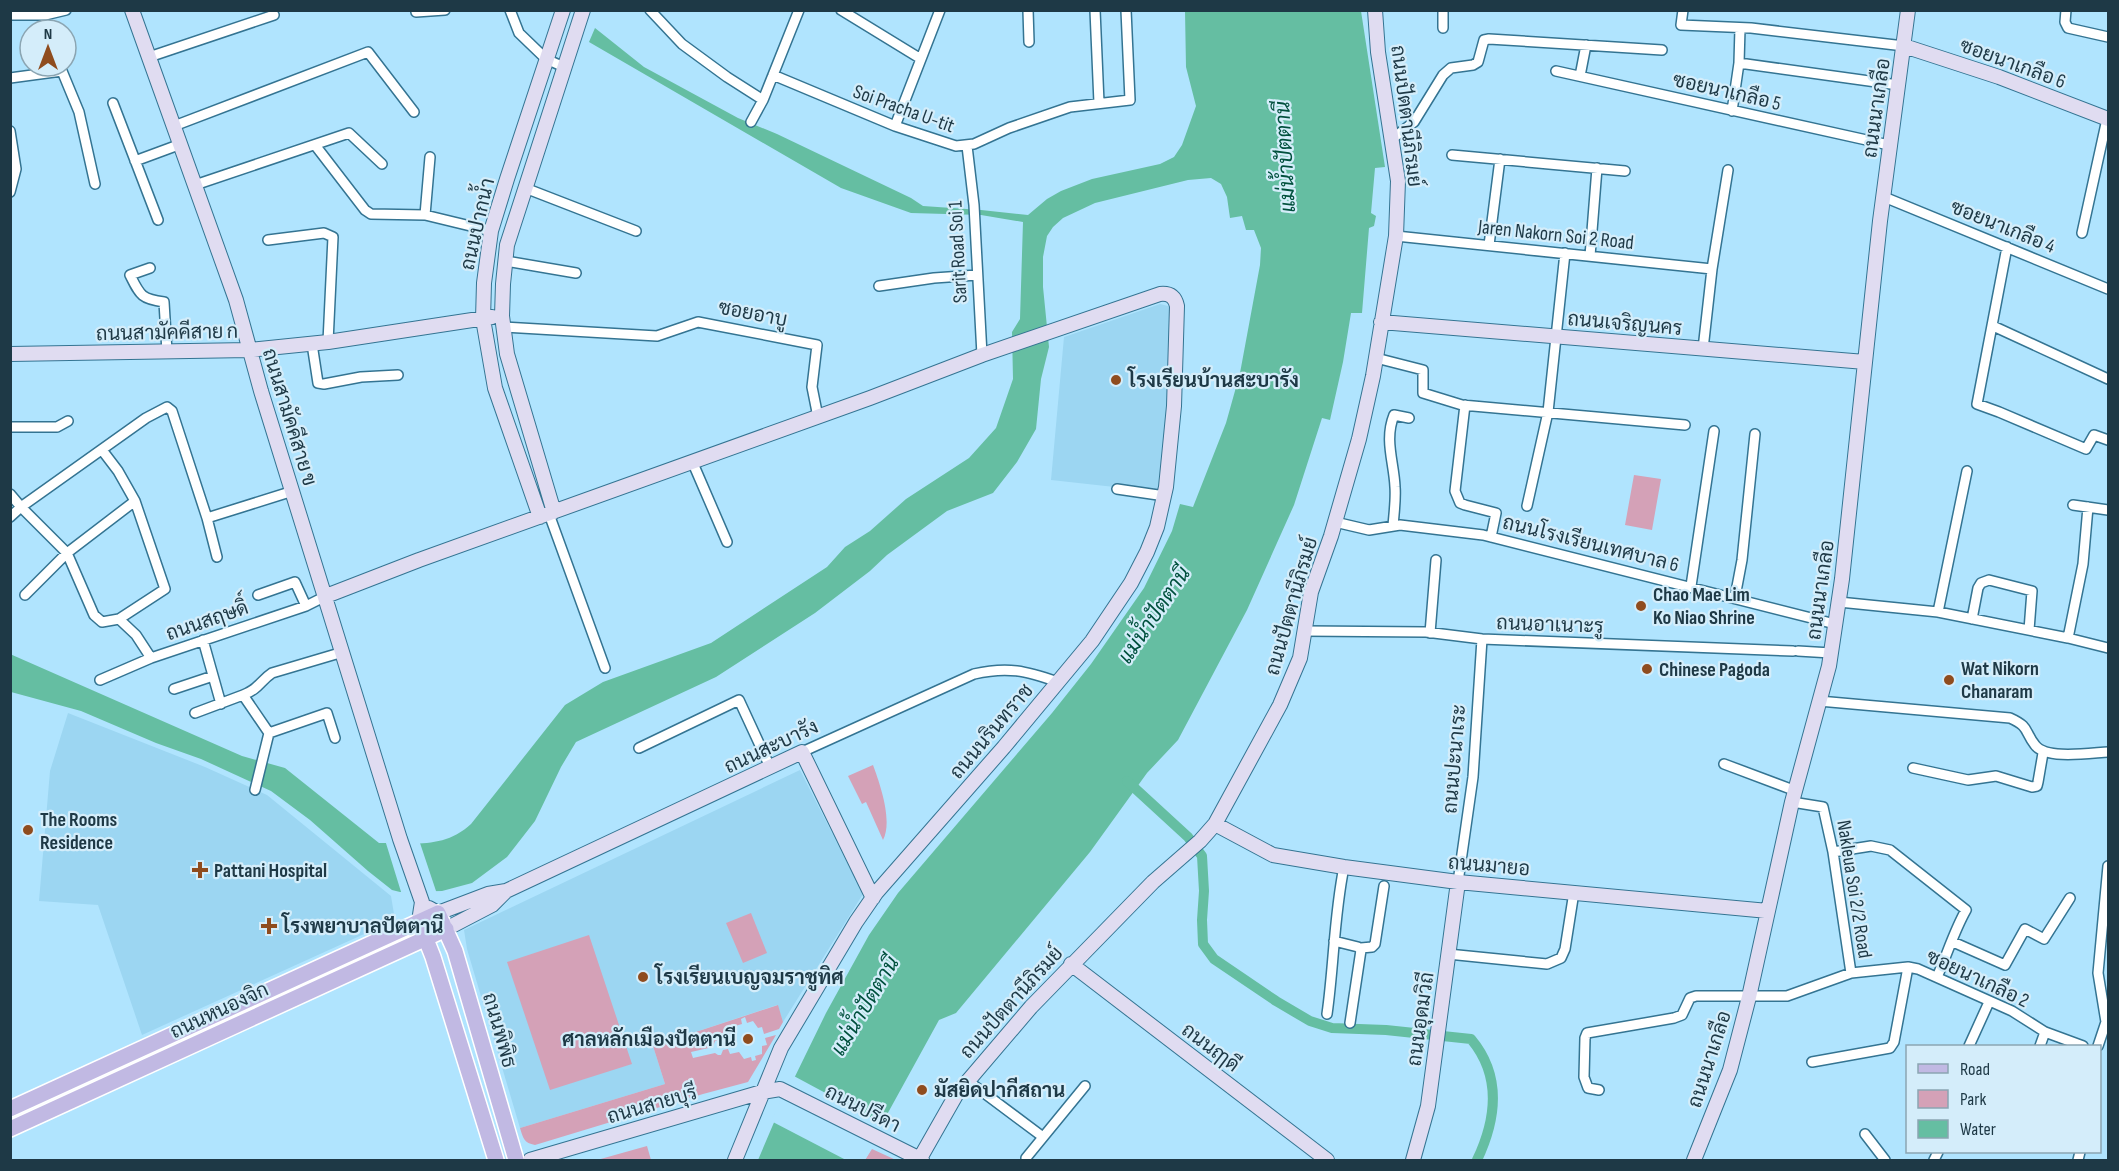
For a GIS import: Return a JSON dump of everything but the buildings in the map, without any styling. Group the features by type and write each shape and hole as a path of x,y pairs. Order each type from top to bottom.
{"main road":[{"name":"ถนนหนองจิก","path":"10,1109 438,913"},
{"name":"ถนนพิพิธ","path":"438,913 455,951 515,1157"},
{"name":"ถนนพิพิธ","path":"419,921 496,1160"},
{"name":"ถนนหนองจิก","path":"10,1129 446,929"},
{"path":"189,1026 196,1044"},
{"path":"142,1048 149,1065"},
{"path":"475,1090 494,1084"},
{"path":"29,1100 37,1117"},
{"path":"496,1160 515,1157"}],"street":[{"path":"10,15 45,15 66,10"},
{"name":"ถนนสามัคคีสาย ข","path":"132,10 236,300 249,350 421,901"},
{"path":"416,12 445,10"},
{"path":"510,10 519,33 546,59 564,67"},
{"name":"ถนนปากน้ำ","path":"548,514 495,388 483,319 484,283 491,231 563,10"},
{"name":"ถนนปากน้ำ","path":"548,514 507,354 502,321 507,245 583,10"},
{"path":"650,10 682,44 763,100"},
{"path":"751,122 763,100 799,10"},
{"path":"840,10 921,59"},
{"path":"894,126 940,10"},
{"path":"1028,10 1029,42"},
{"path":"1095,10 1099,103"},
{"name":"Soi Pracha U-tit","path":"773,75 894,126 956,146 967,146 1009,128 1070,107 1130,100 1126,10"},
{"name":"ถนนปัตตานีภิรมย์","path":"920,1160 956,1095 1031,1007 1153,882 1200,841 1215,824 1280,705 1300,658 1311,592 1335,522 1359,439 1376,358 1396,236 1398,181 1378,52 1375,10"},
{"path":"1443,10 1443,28"},
{"path":"1683,10 1681,25 1740,28 1904,46"},
{"name":"ถนนนาเกลือ","path":"1694,1161 1730,1070 1749,997 1794,796 1831,653 1839,602 1889,145 1908,10"},
{"path":"2066,10 2065,22 2068,28 2109,37"},
{"path":"149,57 274,15"},
{"path":"1732,111 1739,63 1740,28"},
{"path":"1392,140 1414,122 1443,75 1451,68 1473,65 1478,62 1481,44 1484,40 1662,50"},
{"path":"1580,76 1586,45"},
{"name":"ซอยนาเกลือ 6","path":"1904,46 1999,77 2108,119"},
{"path":"174,126 368,52 414,112"},
{"path":"1739,63 1898,85"},
{"path":"10,78 62,71 79,112 95,184"},
{"name":"ซอยนาเกลือ 5","path":"1556,71 1889,145"},
{"path":"113,103 158,220"},
{"path":"2082,233 2108,119"},
{"path":"10,131 16,169 10,192"},
{"path":"195,185 349,133 382,164"},
{"path":"135,161 181,144"},
{"path":"315,145 365,210 371,214 425,215 491,231"},
{"name":"Sarit Road Soi 1","path":"967,146 975,218 982,355"},
{"path":"1452,155 1625,171"},
{"path":"425,215 430,157"},
{"path":"1489,245 1500,159"},
{"path":"1590,256 1597,168"},
{"path":"1703,349 1712,269 1728,170"},
{"path":"525,188 636,231"},
{"name":"ซอยนาเกลือ 4","path":"1884,197 2109,289"},
{"path":"268,240 324,233 333,237 328,342"},
{"name":"Jaren Nakorn Soi 2 Road","path":"1396,236 1712,269"},
{"path":"2007,248 1977,404 1999,411 2086,449 2094,435 2109,440"},
{"path":"1527,506 1548,412 1565,253"},
{"path":"506,261 576,273"},
{"path":"150,268 130,275 141,295 147,300 164,302 167,352"},
{"path":"879,286 934,278 977,276"},
{"name":"ถนนนรินทราช","path":"735,1161 781,1048 856,922 873,898 1092,641 1131,583 1157,527 1165,496 1174,406 1176,300 1170,295 1160,294 982,355"},
{"name":"ถนนสามัคคีสาย ก","path":"10,354 249,350 328,342 483,319 502,321"},
{"name":"ซอยอาบู","path":"502,321 657,336 698,322 817,345 812,387 818,417"},
{"name":"ถนนเจริญนคร","path":"1381,322 1865,362"},
{"path":"1993,326 2109,379"},
{"path":"312,344 318,383 398,375"},
{"path":"326,596 982,355"},
{"path":"1376,358 1423,370 1423,393 1465,405 1685,425"},
{"path":"1465,405 1455,491 1460,503 1496,513 1491,537"},
{"path":"10,517 158,410 167,407 172,411 207,518 217,557"},
{"path":"1393,526 1395,487 1389,452 1392,420 1394,415 1409,418"},
{"path":"10,426 57,427 68,421"},
{"path":"1691,586 1714,431"},
{"path":"1735,597 1742,560 1755,434"},
{"path":"10,494 67,553 94,615 102,622 119,619 165,589 135,501 118,471 102,450"},
{"path":"692,461 727,542"},
{"path":"1938,612 1967,471"},
{"path":"1117,489 1165,496"},
{"path":"207,518 293,491"},
{"path":"25,595 67,553 135,501"},
{"path":"2073,505 2109,510"},
{"path":"2068,638 2083,564 2088,507"},
{"path":"548,514 605,668"},
{"name":"ถนนโรงเรียนเทศบาล 6","path":"1335,522 1369,530 1400,525 1491,537 1835,624"},
{"path":"1430,633 1436,560"},
{"path":"1972,619 1978,588 1981,583 1989,580 2032,591 2029,630"},
{"path":"258,595 295,582 306,606"},
{"name":"ถนนสฤษดิ์","path":"100,680 151,658 306,606 326,596"},
{"path":"1839,602 1938,612 2109,648"},
{"path":"119,619 136,636 151,658"},
{"name":"ถนนอาเนาะรู","path":"1305,631 1430,633 1482,639 1831,653"},
{"name":"ถนนปะนาเระ","path":"1458,882 1473,777 1482,639"},
{"path":"203,640 221,704"},
{"path":"195,713 257,688 272,673 343,652"},
{"name":"ถนนสะบารัง","path":"506,891 974,674 992,670 1027,671 1058,682"},
{"path":"174,689 213,676"},
{"path":"243,695 269,733 255,790"},
{"path":"639,748 740,700 770,767"},
{"path":"1820,701 2010,718 2022,724 2034,745 2043,753 2109,752"},
{"path":"269,733 327,713 335,738"},
{"path":"802,752 873,898"},
{"path":"1913,768 1968,780 1996,776 2032,787 2037,786 2043,753"},
{"path":"1724,764 1794,796"},
{"name":"Nakleua Soi 2/2 Road","path":"1794,796 1823,807 1833,852 1851,973"},
{"name":"ถนนมายอ","path":"1215,824 1273,855 1344,867 1458,882 1768,911"},
{"path":"1833,852 1871,846 1890,850 1966,910 1957,926 1953,942 1937,977"},
{"path":"2099,1045 2106,1022 2098,973 2107,906 2109,866"},
{"path":"1326,1014 1333,973 1334,941 1344,867"},
{"name":"ถนนอุดมวิถี","path":"1413,1161 1428,1106 1458,882"},
{"path":"1334,941 1361,948 1372,947 1375,944 1384,886"},
{"path":"419,921 421,901 438,913 488,894 506,891"},
{"path":"446,929 492,905 506,891"},
{"path":"1448,954 1547,964 1560,958 1565,949 1574,892"},
{"path":"1953,942 2005,965 2025,929 2044,939 2070,898"},
{"path":"1350,1023 1361,948"},
{"name":"ถนนฤๅดี","path":"1071,964 1327,1161"},
{"path":"1812,1062 1890,1048 1894,1042 1908,967"},
{"name":"ซอยนาเกลือ 2","path":"1599,1090 1588,1088 1584,1077 1587,1033 1674,1018 1682,1015 1690,998 1696,996 1787,996 1851,973 1908,967 1937,977 2012,1011 2045,1032 2078,1045"},
{"path":"1970,1045 1989,1002"},
{"path":"2041,1045 2045,1032"},
{"path":"968,1081 1042,1137"},
{"path":"1026,1158 1085,1086"},
{"name":"ถนนสายบุรี","path":"530,1161 762,1092 786,1090"},
{"name":"ถนนปรีดา","path":"786,1090 920,1160"},
{"path":"1865,1134 1885,1161"}],"shaded area":[{"name":"โรงเรียนบ้านสะบารัง","path":"1160,304 1174,311 1169,423 1160,492 1051,480 1064,337"},
{"name":"Pattani Hospital","path":"68,713 205,767 267,795 391,896 395,920 142,1035 98,905 39,901 50,771"},
{"name":"โรงเรียนเบญจมราชูทิศ","path":"800,770 863,894 783,1022 777,1005 653,1046 665,1084 520,1128 467,949 464,930"}],"green space":[{"path":"1634,475 1661,479 1652,530 1625,525"},
{"path":"873,765 886,813 886,832 883,840 866,802 862,804 848,776"},
{"path":"751,913 767,953 743,963 726,923"},
{"path":"589,935 632,1064 550,1090 507,962"},
{"path":"778,1005 783,1022 779,1029 764,1034 762,1027 758,1028 753,1021 747,1023 745,1017 741,1019 742,1024 735,1026 735,1033 725,1036 727,1042 722,1044 718,1040 715,1041 713,1047 691,1052 693,1058 715,1053 721,1055 723,1050 728,1049 730,1054 739,1052 744,1059 751,1057 752,1061 756,1060 755,1056 762,1054 762,1046 767,1045 765,1038 776,1035 748,1082 535,1145 528,1143 523,1137 520,1128 665,1084 653,1046"},
{"path":"647,1146 651,1160 597,1160"},
{"path":"872,1149 896,1160 865,1160"}],"water":[{"name":"แม่น้ำปัตตานี","path":"1185,11 1361,11 1385,167 1375,168 1371,213 1376,216 1374,226 1369,228 1362,313 1351,313 1330,420 1322,418 1294,505 1247,610 1178,740 1147,773 1090,852 956,1013 939,1020 862,1160 758,1160 784,1099 826,1013 869,935 898,893 1091,664 1144,588 1172,531 1180,504 1193,507 1226,423 1240,373 1260,265 1261,248 1254,230 1246,230 1242,216 1230,218 1227,197 1221,184 1211,178 1188,180 1095,203 1063,218 1053,227 1047,236 1043,257 1043,287 1049,347 1041,379 1036,429 1017,462 993,493 947,511 887,555 815,613 716,677 576,742 535,821 507,857 472,883 442,891 400,892 392,890 310,820 271,791 201,759 156,743 81,711 11,692 10,654 242,756 285,768 379,843 428,843 450,838 461,832 471,824 565,705 603,682 711,643 827,567 845,547 870,531 906,499 969,458 996,428 1013,379 1012,332 1020,319 1023,222 981,215 911,213 841,188 589,42 595,28 644,67 738,118 777,134 911,198 923,206 1028,215 1061,191 1092,179 1160,164 1174,157 1182,145 1196,106 1186,67"}],"pier":[{"path":"385,840 419,840 437,894 402,895"},
{"path":"792,1075 885,1125 865,1160 846,1160 771,1121"}],"waterway":[{"path":"1127,781 1188,837 1202,856 1203,944 1214,959 1310,1021 1332,1028 1386,1030 1471,1039 1488,1068 1493,1098 1492,1114 1477,1160"}],"place":[{"name":"โรงเรียนบ้านสะบารัง","path":"1116,380"},
{"name":"Chao Mae Lim Ko Niao Shrine","path":"1641,606"},
{"name":"Chinese Pagoda","path":"1647,669"},
{"name":"Wat Nikorn Chanaram","path":"1949,680"},
{"name":"The Rooms Residence","path":"28,830"},
{"name":"Pattani Hospital","path":"200,870"},
{"name":"โรงพยาบาลปัตตานี","path":"269,926"},
{"name":"โรงเรียนเบญจมราชูทิศ","path":"643,977"},
{"name":"ศาลหลักเมืองปัตตานี","path":"748,1039"},
{"name":"มัสยิดปากีสถาน","path":"922,1090"}]}
